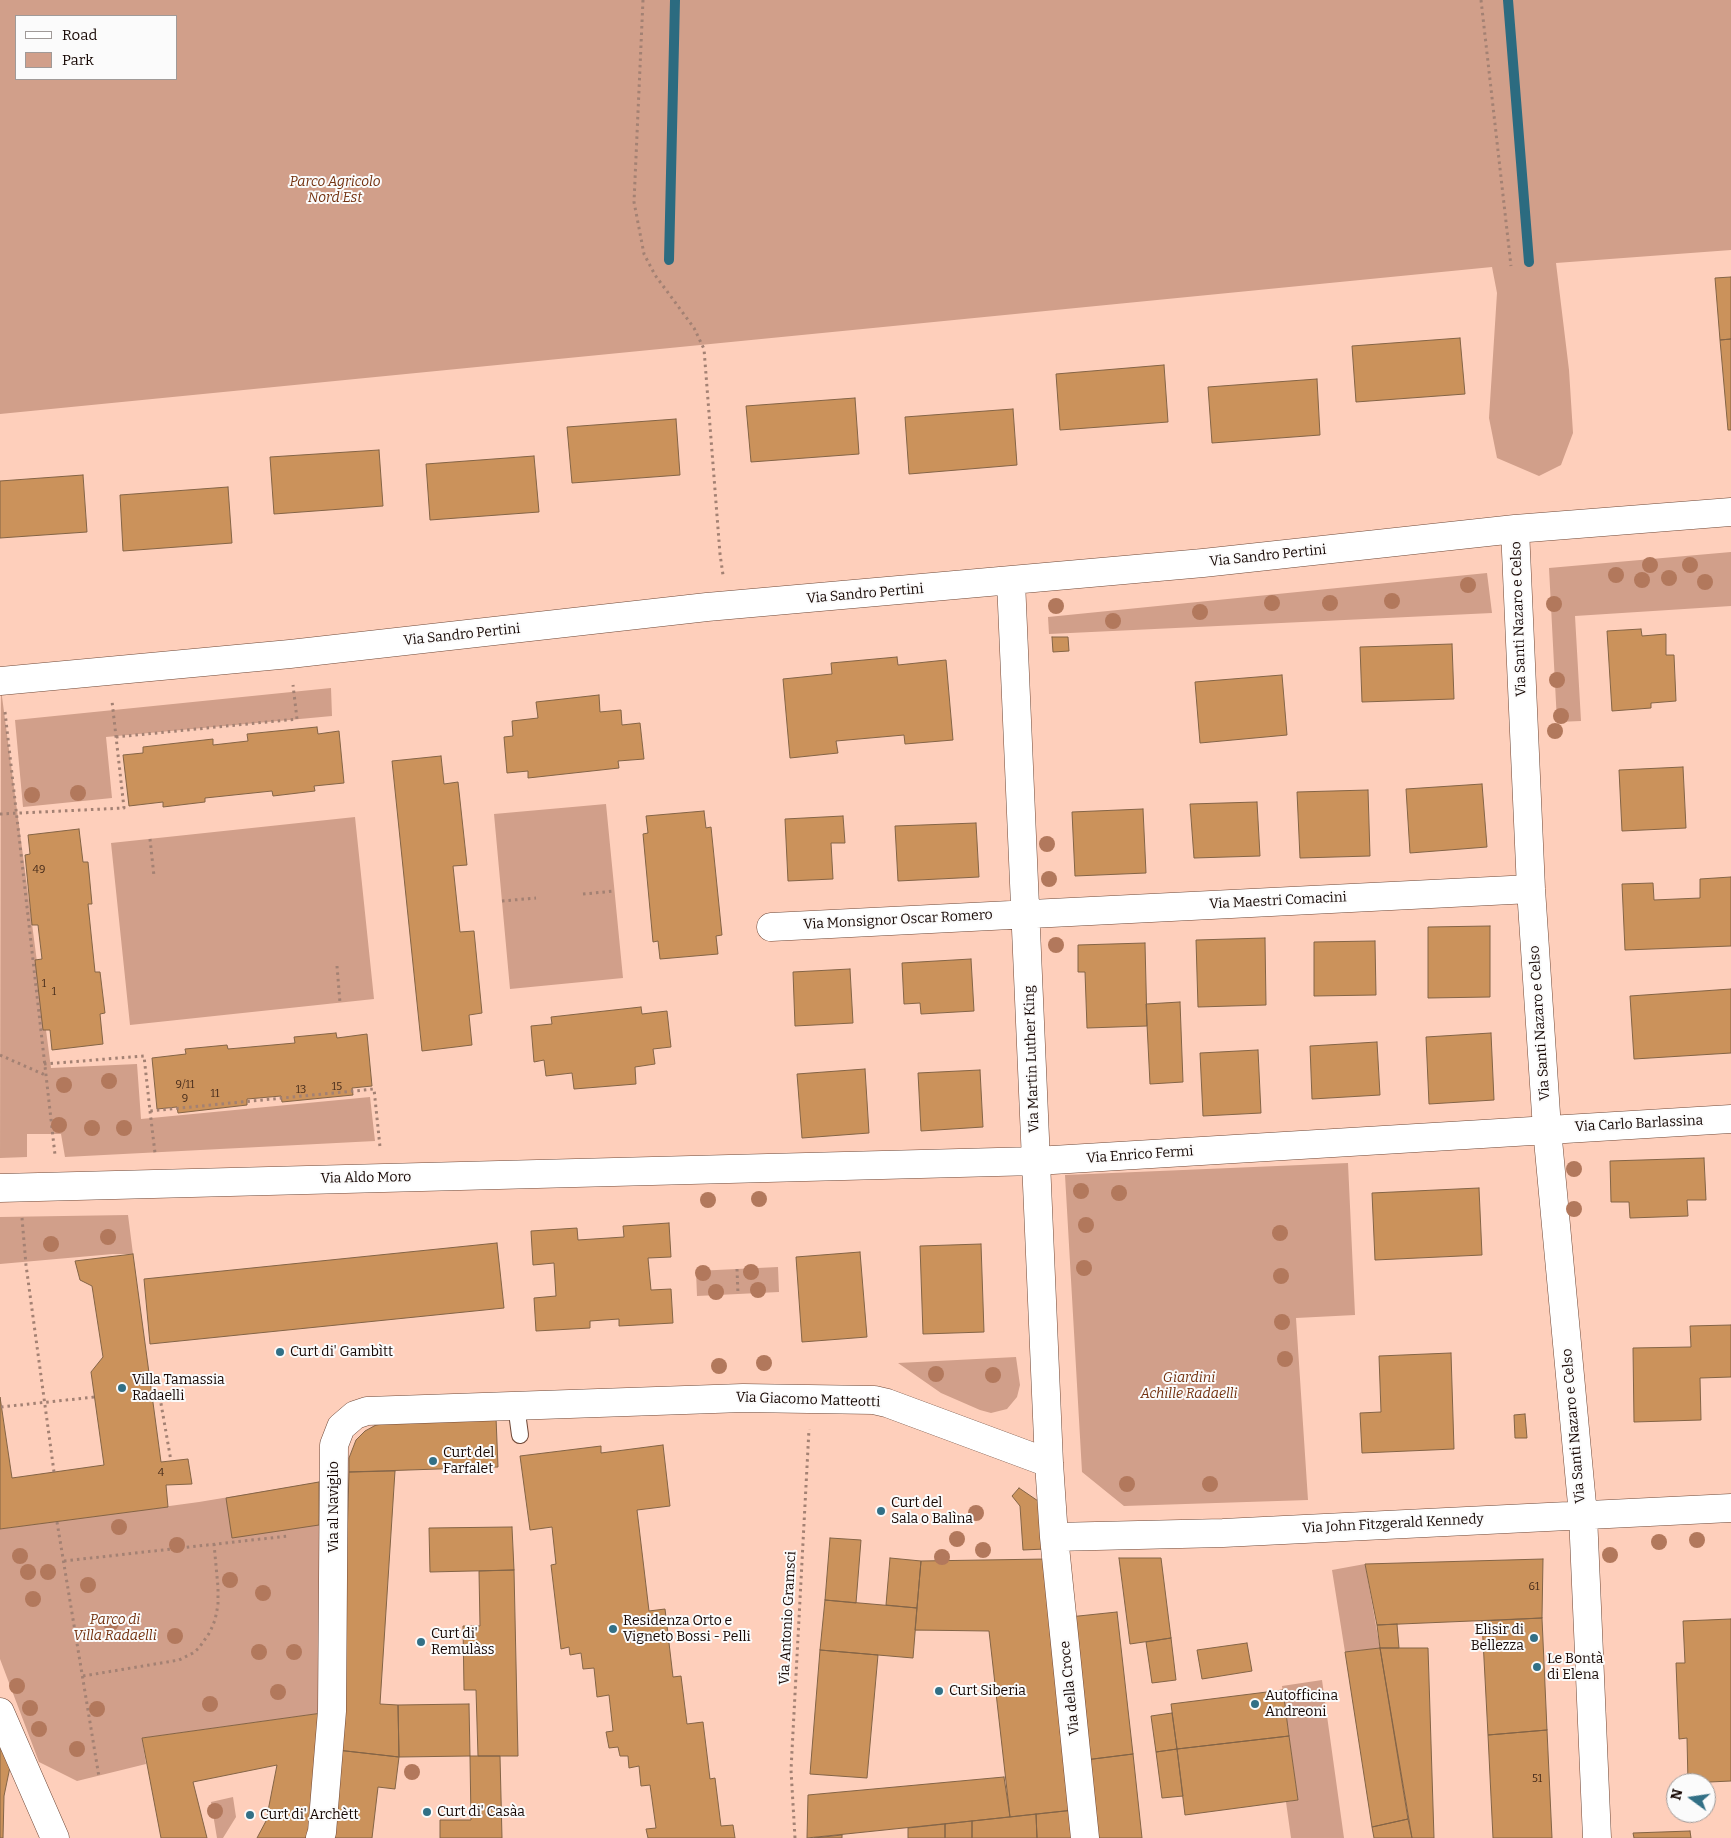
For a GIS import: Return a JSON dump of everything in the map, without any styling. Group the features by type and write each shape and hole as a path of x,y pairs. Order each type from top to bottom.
{"street":[{"name":"Via Sandro Pertini","path":"2,693 108,671 290,654 728,606 1203,563 1515,529 1731,512"},
{"name":"Via Santi Nazaro e Celso","path":"1515,529 1531,889 1547,1129 1583,1516 1597,1838"},
{"name":"Via Martin Luther King","path":"1011,581 1049,1462 1054,1537"},
{"name":"Via Maestri Comacini","path":"1026,914 1531,889"},
{"name":"Via Monsignor Oscar Romero","path":"771,926 1026,914"},
{"name":"Via Carlo Barlassina","path":"1547,1129 1731,1119"},
{"name":"Via Enrico Fermi","path":"732,1169 1036,1161 1547,1129"},
{"name":"Via Aldo Moro","path":"10,1187 732,1169"},
{"name":"Via Giacomo Matteotti","path":"586,1404 743,1398 874,1400 887,1403 1049,1462"},
{"name":"Via al Naviglio","path":"321,1835 332,1711 338,1679 334,1451 335,1439 340,1427 349,1418 367,1411 586,1404"},
{"name":"Via John Fitzgerald Kennedy","path":"1054,1537 1223,1533 1731,1508"},
{"name":"Via della Croce","path":"1054,1537 1069,1724 1085,1838"},
{"path":"0,1712 56,1838"}],"lane":[{"path":"516,1406 520,1435"}],"path":[{"path":"643,0 634,202 644,254 655,275 694,328 704,349 720,554 728,606"},
{"path":"1481,0 1511,266"},
{"path":"116,737 298,719 290,654"},
{"path":"0,814 124,808 108,671"},
{"path":"2,693 58,1186"},
{"path":"150,839 154,876"},
{"path":"583,894 615,891"},
{"path":"502,901 536,898"},
{"path":"337,966 340,1003"},
{"path":"0,1055 45,1075"},
{"path":"44,1064 144,1056 159,1184"},
{"path":"150,1111 374,1089 383,1178"},
{"path":"10,1187 26,1265 54,1472"},
{"path":"737,1269 738,1294"},
{"path":"152,1392 159,1392 171,1461"},
{"path":"2,1407 95,1398"},
{"name":"Via Antonio Gramsci","path":"795,1838 791,1770 810,1399"},
{"path":"57,1522 99,1777"},
{"path":"64,1561 288,1536"},
{"path":"83,1676 179,1660 199,1648 210,1632 218,1605 214,1544"}],"green space":[{"name":"Parco Agricolo Nord Est","path":"0,0 1731,0 1731,250 1556,263 1569,370 1573,433 1561,465 1539,476 1497,458 1489,418 1497,293 1492,267 0,414"},
{"path":"1731,552 1731,606 1575,616 1581,721 1557,722 1549,568"},
{"path":"1487,573 1492,613 1049,634 1048,617"},
{"path":"331,688 332,716 106,737 112,798 23,807 15,720"},
{"path":"1,689 51,1068 137,1064 141,1119 370,1097 375,1141 65,1157 61,1134 27,1134 27,1157 0,1158"},
{"path":"606,804 623,978 510,989 494,814"},
{"path":"355,817 374,999 130,1025 111,843"},
{"name":"Giardini Achille Radaelli","path":"1348,1163 1355,1315 1296,1318 1308,1500 1124,1506 1082,1472 1065,1175"},
{"path":"128,1215 133,1254 0,1264 0,1217"},
{"path":"778,1267 779,1292 697,1296 696,1271"},
{"path":"1016,1357 1020,1385 1017,1397 1007,1409 991,1413 941,1393 898,1363"},
{"name":"Parco di Villa Radaelli","path":"319,1482 319,1598 322,1713 142,1738 146,1764 77,1781 39,1762 0,1659 0,1529 199,1502"},
{"path":"1365,1564 1380,1648 1345,1652 1332,1570"},
{"path":"1322,1680 1344,1838 1291,1838 1286,1802 1298,1800 1282,1686"},
{"path":"233,1797 236,1817 223,1838 217,1838 211,1802"}],"building":[{"path":"1731,277 1731,339 1720,340 1715,278"},
{"path":"1460,338 1465,394 1356,402 1352,346"},
{"path":"1731,339 1731,430 1728,430 1720,340"},
{"path":"1164,365 1168,422 1060,430 1056,374"},
{"path":"1317,379 1320,435 1212,443 1208,387"},
{"path":"855,398 859,454 751,462 746,406"},
{"path":"1013,409 1017,465 909,474 905,417"},
{"path":"676,419 680,475 572,483 567,427"},
{"path":"379,450 383,506 274,514 270,457"},
{"path":"534,456 539,512 430,520 426,464"},
{"path":"83,475 87,532 0,538 0,481"},
{"path":"228,487 232,543 123,551 120,495"},
{"path":"1641,629 1642,636 1666,634 1666,655 1674,655 1676,701 1651,703 1651,708 1612,711 1607,631"},
{"path":"1052,637 1068,637 1069,651 1053,652"},
{"path":"1452,644 1454,699 1362,702 1360,647"},
{"path":"897,657 898,665 946,660 953,740 905,744 904,735 836,741 838,753 790,758 783,679 832,674 831,663"},
{"path":"1282,675 1287,735 1200,743 1195,682"},
{"path":"599,695 600,712 621,710 622,725 640,723 644,759 618,761 619,768 528,778 528,771 507,773 504,737 513,736 512,721 538,718 536,702"},
{"path":"317,727 318,734 339,731 344,783 314,786 315,791 273,796 272,791 205,798 205,802 163,807 163,802 129,806 123,755 143,753 143,747 213,739 213,745 248,741 247,734"},
{"path":"441,756 444,784 458,782 467,865 453,866 460,932 474,931 482,1013 469,1015 472,1045 422,1051 392,761"},
{"path":"1683,767 1686,828 1622,831 1619,770"},
{"path":"1482,784 1487,847 1410,853 1406,789"},
{"path":"1368,790 1370,856 1300,858 1297,792"},
{"path":"1257,802 1260,856 1194,858 1190,804"},
{"path":"1143,809 1146,873 1075,876 1072,812"},
{"path":"704,811 706,828 711,827 722,935 716,936 718,954 660,959 658,941 653,942 643,834 648,833 646,816"},
{"path":"843,816 845,843 831,843 833,879 788,881 785,819"},
{"path":"976,823 979,877 898,881 895,826"},
{"path":"79,829 83,862 88,862 92,904 88,904 95,972 100,972 105,1013 100,1014 103,1044 52,1050 50,1030 43,1030 35,960 42,959 38,925 32,925 25,855 30,854 28,835"},
{"path":"1731,877 1731,946 1625,950 1622,884 1653,883 1654,900 1700,898 1700,879"},
{"path":"1490,926 1490,997 1428,998 1428,927"},
{"path":"1265,938 1266,1005 1198,1007 1196,940"},
{"path":"1375,941 1376,995 1314,996 1314,942"},
{"path":"1145,943 1147,1026 1087,1028 1085,972 1078,972 1078,945"},
{"path":"971,959 974,1011 921,1014 920,1003 904,1004 902,963"},
{"path":"850,969 853,1023 795,1026 793,972"},
{"path":"1731,989 1731,1053 1634,1059 1630,996"},
{"path":"1180,1002 1183,1082 1150,1084 1146,1004"},
{"path":"641,1007 642,1014 667,1011 671,1047 653,1049 655,1064 635,1067 636,1084 574,1089 572,1073 546,1076 544,1060 534,1062 531,1026 552,1024 551,1017"},
{"path":"336,1033 337,1038 367,1034 372,1086 352,1088 353,1095 282,1102 281,1096 247,1099 247,1105 178,1113 177,1107 157,1109 152,1058 186,1054 185,1049 227,1045 228,1049 295,1043 294,1037"},
{"path":"1491,1033 1494,1100 1429,1104 1426,1037"},
{"path":"1377,1042 1380,1095 1312,1099 1310,1046"},
{"path":"1258,1050 1261,1113 1203,1116 1200,1053"},
{"path":"865,1069 869,1133 802,1138 797,1074"},
{"path":"980,1070 983,1127 921,1131 918,1073"},
{"path":"1704,1158 1706,1200 1687,1200 1688,1216 1630,1218 1629,1202 1611,1202 1610,1161"},
{"path":"1479,1188 1482,1255 1375,1260 1372,1193"},
{"path":"669,1223 671,1257 648,1258 651,1290 671,1289 673,1323 619,1326 619,1319 590,1321 590,1328 536,1331 534,1298 556,1296 554,1263 533,1265 531,1231 577,1228 578,1240 624,1237 623,1226"},
{"path":"497,1243 504,1308 150,1344 144,1279"},
{"path":"981,1244 984,1332 923,1334 920,1246"},
{"path":"860,1252 867,1337 802,1342 796,1257"},
{"name":"Villa Tamassia Radaelli","path":"133,1254 161,1462 188,1459 192,1484 166,1485 168,1507 0,1529 0,1397 12,1478 104,1465 91,1372 103,1357 92,1286 80,1280 75,1261"},
{"path":"1731,1325 1731,1377 1700,1378 1701,1420 1634,1422 1633,1348 1691,1347 1690,1326"},
{"path":"1451,1353 1454,1449 1362,1453 1360,1413 1381,1412 1379,1356"},
{"path":"1525,1414 1527,1438 1515,1438 1514,1415"},
{"path":"496,1417 498,1467 349,1472 349,1458 356,1440 365,1431 376,1425"},
{"name":"Residenza Orto e Vigneto Bossi - Pelli","path":"663,1445 670,1506 637,1510 649,1611 665,1609 673,1677 681,1676 687,1724 703,1722 710,1779 715,1778 721,1826 733,1825 735,1838 648,1838 646,1829 656,1828 650,1785 641,1786 639,1766 629,1768 628,1756 620,1756 618,1747 609,1748 606,1732 613,1731 609,1695 597,1697 594,1668 583,1669 581,1653 570,1655 569,1647 561,1649 551,1565 556,1564 552,1527 530,1530 520,1456 601,1446 601,1453"},
{"path":"395,1471 380,1704 398,1705 399,1757 337,1750 343,1679 349,1472"},
{"path":"319,1482 319,1525 232,1538 226,1498"},
{"path":"1019,1488 1041,1503 1045,1549 1023,1550 1020,1506 1012,1496"},
{"path":"512,1527 514,1570 430,1572 429,1528"},
{"path":"830,1538 861,1540 856,1603 825,1600"},
{"path":"890,1558 921,1561 917,1608 886,1605"},
{"path":"1119,1558 1161,1558 1171,1638 1130,1644"},
{"path":"1047,1559 1074,1810 1010,1817 989,1631 915,1630 921,1561"},
{"path":"1543,1559 1542,1618 1377,1625 1365,1564"},
{"path":"514,1570 518,1756 478,1756 476,1690 464,1690 463,1626 480,1626 479,1571"},
{"path":"825,1600 917,1608 913,1658 820,1650"},
{"path":"1117,1612 1133,1754 1085,1760 1069,1617"},
{"path":"1542,1618 1547,1730 1488,1735 1482,1621"},
{"path":"1731,1619 1731,1781 1716,1782 1716,1773 1688,1773 1687,1738 1679,1739 1676,1663 1685,1663 1683,1621"},
{"path":"1397,1624 1399,1648 1380,1648 1377,1625"},
{"path":"1171,1638 1176,1680 1152,1683 1146,1642"},
{"path":"1247,1643 1252,1671 1202,1679 1197,1650"},
{"path":"1380,1648 1408,1819 1372,1827 1345,1652"},
{"path":"1380,1648 1428,1648 1434,1838 1412,1838"},
{"path":"820,1650 878,1655 867,1778 810,1774"},
{"path":"1283,1690 1289,1736 1177,1749 1171,1704"},
{"path":"469,1704 470,1756 399,1757 398,1705"},
{"path":"322,1713 311,1838 257,1838 266,1821 277,1765 193,1782 207,1838 161,1838 142,1738"},
{"path":"1172,1713 1177,1749 1156,1752 1151,1716"},
{"path":"0,1725 10,1767 4,1796 3,1838 0,1838"},
{"path":"1547,1730 1552,1838 1493,1838 1488,1735"},
{"path":"1289,1736 1298,1800 1185,1815 1177,1749"},
{"path":"1177,1749 1183,1796 1162,1798 1156,1752"},
{"path":"337,1750 399,1757 395,1789 378,1787 372,1838 327,1838"},
{"path":"1133,1754 1142,1838 1093,1838 1085,1760"},
{"path":"470,1756 500,1756 502,1838 440,1838 440,1820 471,1820"},
{"path":"1004,1777 1010,1817 807,1838 808,1795"},
{"path":"1074,1810 1076,1838 1037,1838 1036,1814"},
{"path":"1036,1814 1037,1838 972,1838 972,1821"},
{"path":"1408,1819 1412,1838 1374,1838 1372,1827"},
{"path":"972,1821 972,1838 945,1838 945,1824"},
{"path":"945,1824 945,1838 908,1838 908,1828"},
{"path":"1690,1831 1691,1838 1634,1838 1633,1833"},
{"path":"842,1835 842,1838 814,1838"}],"waterway":[{"path":"669,260 675,0"},
{"path":"1508,0 1529,262"}],"place":[{"name":"Curt di' Gambìtt","path":"280,1352"},
{"name":"Villa Tamassia Radaelli","path":"122,1388"},
{"name":"Curt del Farfalet","path":"433,1461"},
{"name":"Curt del Sala o Balìna","path":"881,1511"},
{"name":"Residenza Orto e Vigneto Bossi - Pelli","path":"613,1629"},
{"name":"Elisir di Bellezza","path":"1534,1638"},
{"name":"Curt di' Remulàss","path":"421,1642"},
{"name":"Le Bontà di Elena","path":"1537,1667"},
{"name":"Curt Siberia","path":"939,1691"},
{"name":"Autofficina Andreoni","path":"1255,1704"},
{"name":"Curt di' Casàa","path":"427,1812"},
{"name":"Curt di' Archètt","path":"250,1815"}]}
